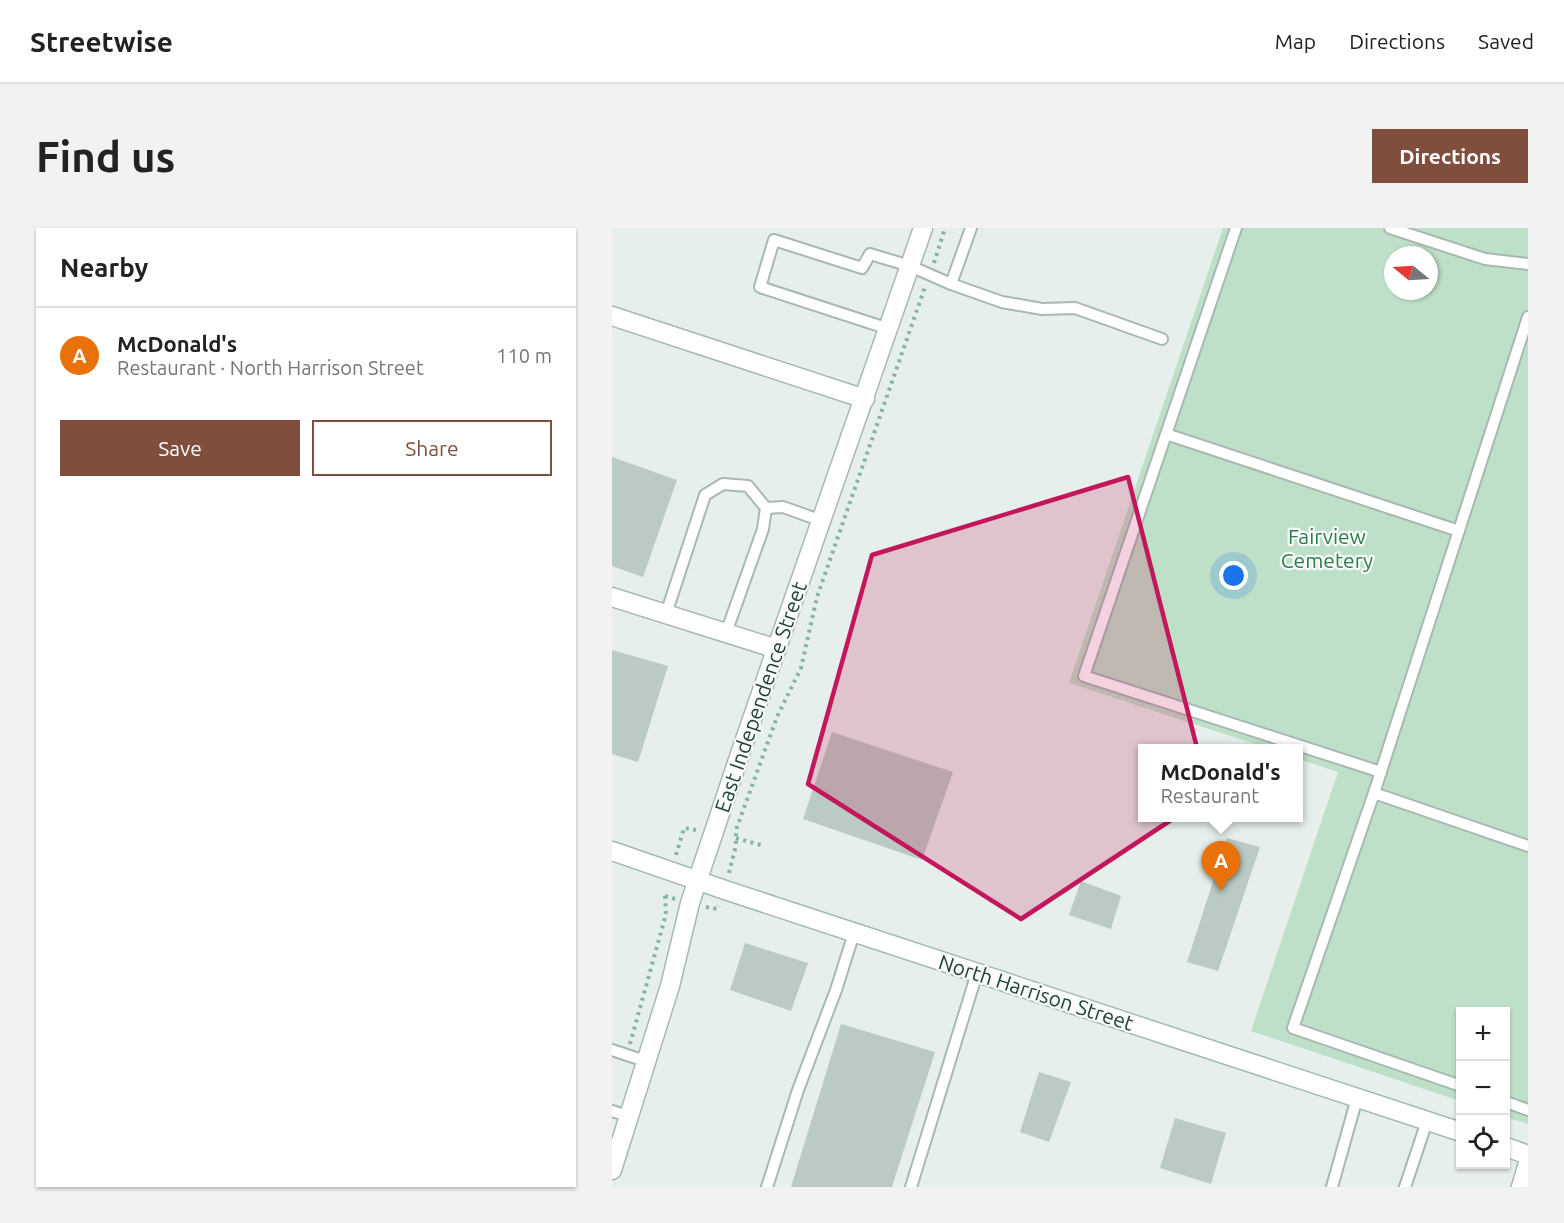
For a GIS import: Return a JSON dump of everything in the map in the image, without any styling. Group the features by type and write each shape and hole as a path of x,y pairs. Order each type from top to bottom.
{"street":[{"name":"East Independence Street","path":"612,1170 620,1113 645,1061 670,986 690,903 923,228"},
{"path":"612,316 865,399"},
{"path":"612,597 777,649"},
{"name":"North Harrison Street","path":"612,851 1456,1130"},
{"path":"1510,1148 1528,1155"},
{"path":"1521,1187 1528,1163"}],"lane":[{"path":"951,284 971,228"},
{"path":"1236,228 1084,676 1294,744"},
{"path":"1390,228 1485,259 1528,264"},
{"path":"889,329 760,287 774,240 862,268 870,254 910,266 951,284 1002,302 1042,309 1075,308 1162,339"},
{"path":"1456,1084 1293,1029 1381,772 1528,317"},
{"path":"1166,434 1459,531"},
{"path":"666,614 705,495 723,484 748,486 766,508 763,529 726,633"},
{"path":"766,508 783,507 822,521"},
{"path":"1303,747 1381,772"},
{"path":"1374,793 1528,846"},
{"path":"767,1187 798,1090 836,990 854,933"},
{"path":"911,1187 976,973"},
{"path":"612,1050 645,1061"},
{"path":"1332,1187 1357,1098"},
{"path":"1510,1103 1528,1110"},
{"path":"1405,1187 1427,1121"}],"path":[{"path":"718,909 736,845 736,830 777,717 801,668 817,597 945,228"}],"highlighted area":[{"path":"1128,477 1209,795 1021,919 808,784 872,555"}],"green space":[{"name":"Fairview Cemetery","path":"1223,228 1528,228 1528,1124 1510,1118 1510,1007 1456,1007 1456,1100 1251,1031 1338,772 1303,760 1303,744 1255,744 1069,683"}],"building":[{"path":"612,457 677,480 643,577 612,566"},
{"path":"612,650 668,666 638,762 612,754"},
{"path":"832,732 953,772 922,860 803,819"},
{"path":"1227,838 1260,847 1218,971 1187,962"},
{"path":"1081,881 1121,896 1111,929 1069,915"},
{"path":"745,943 808,963 791,1011 730,990"},
{"path":"841,1024 935,1052 892,1187 791,1187"},
{"path":"1039,1072 1071,1082 1049,1142 1020,1132"},
{"path":"1175,1118 1226,1133 1211,1184 1160,1168"}],"place":[{"name":"McDonald's","path":"1221,891"}]}
